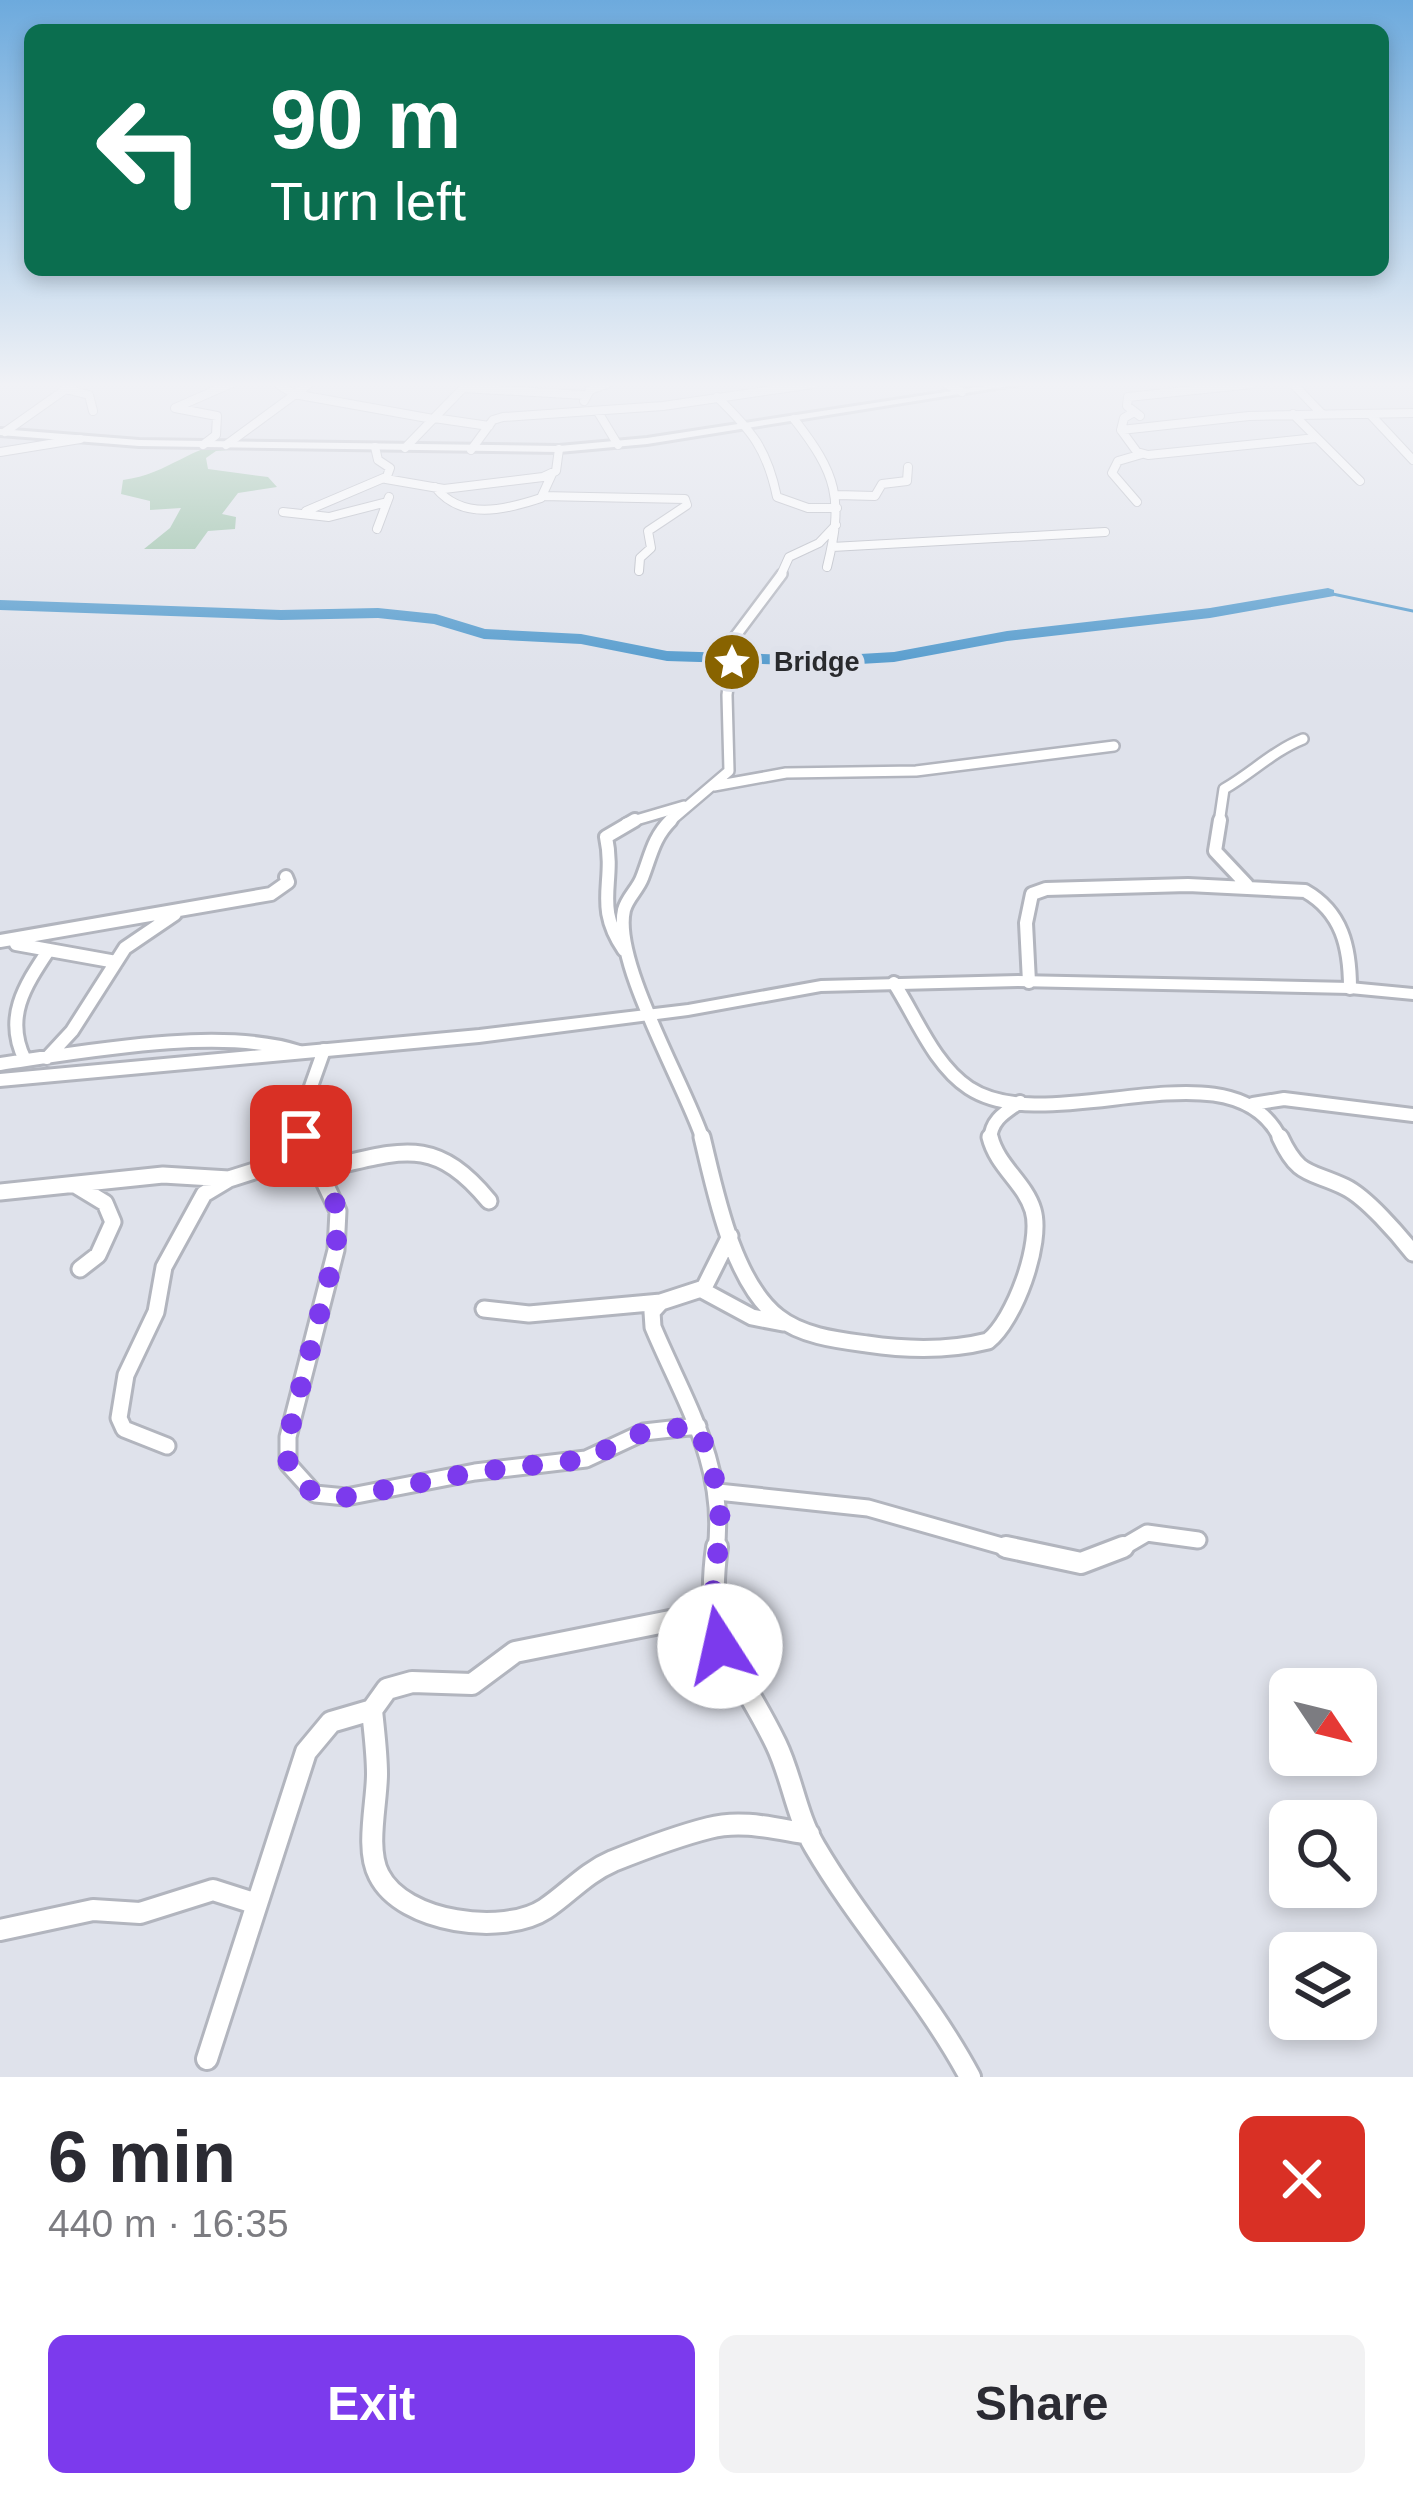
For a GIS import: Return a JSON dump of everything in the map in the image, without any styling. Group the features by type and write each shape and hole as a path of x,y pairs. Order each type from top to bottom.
{"street":[{"path":"377,529 390,481"},
{"path":"301,513 390,481 435,487 528,481"},
{"path":"542,496 549,481"},
{"path":"774,481 777,497 808,508 837,508"},
{"path":"827,567 836,524 833,481"},
{"path":"837,495 875,496 882,484 907,481"},
{"path":"1119,481 1137,502"},
{"path":"435,487 446,501 491,512 542,496 685,499 687,505 648,531 651,548 640,558 639,571"},
{"path":"283,512 329,517 387,502"},
{"path":"625,951 622,915 653,844 664,827 728,771 725,717 735,636 769,596 776,578 788,567 787,559 819,543 836,524"},
{"path":"832,547 1106,532"},
{"path":"1254,888 1238,879 1214,851 1224,788 1277,749 1303,739"},
{"path":"713,787 786,773 902,772 1114,746"},
{"path":"696,801 627,822 606,837 612,866 605,882 608,926 625,951 703,1138 712,1189 730,1236 767,1305 788,1324"},
{"path":"2,941 82,931 271,894 288,882 286,877"},
{"path":"1029,982 1026,923 1030,897 1039,890 1254,888 1305,891 1330,908 1346,939 1350,988"},
{"path":"46,1058 72,1031 139,935 187,908"},
{"path":"2,941 116,962"},
{"path":"25,1060 8,1042 6,1024 48,951"},
{"path":"0,1080 650,1015 807,988 1029,982 1350,988 1413,994"},
{"path":"895,983 944,1060 968,1087 996,1100 1035,1105 1183,1092 1252,1104 1271,1115 1285,1148 1305,1174 1352,1190 1391,1224 1413,1253"},
{"path":"0,1064 172,1044 285,1046 299,1052"},
{"path":"324,1050 297,1118 338,1211 336,1250 288,1437 288,1464 298,1481 315,1494 346,1497 476,1472 586,1459 644,1432 698,1426"},
{"path":"1252,1104 1284,1099 1413,1114"},
{"path":"484,1310 541,1316 599,1305 661,1302 702,1290 752,1317 832,1338 914,1348 983,1344 1000,1336 1018,1301 1036,1219 1028,1198 992,1149 989,1135 1001,1112 1020,1102"},
{"path":"322,1169 388,1153 432,1152 459,1163 489,1201"},
{"path":"167,1446 135,1437 119,1418 126,1375 156,1312 164,1267 204,1194 229,1179 311,1153"},
{"path":"0,1192 191,1173 229,1179"},
{"path":"76,1185 105,1203 113,1222 98,1255 80,1269"},
{"path":"702,1290 730,1236"},
{"path":"661,1302 652,1312 653,1327 698,1426 718,1492 720,1530 710,1612 720,1646 780,1752 808,1834 920,1989 970,2077"},
{"path":"718,1492 868,1508 1055,1561 1104,1558 1147,1532 1198,1540"},
{"path":"207,2059 306,1752 331,1722 372,1710 387,1689 412,1682 472,1684 515,1652 710,1612"},
{"path":"372,1710 377,1769 374,1857 380,1877 408,1906 455,1922 496,1922 543,1911 573,1883 611,1862 709,1828 737,1823 808,1834"},
{"path":"0,1930 93,1910 140,1913 213,1890 254,1903"}],"green space":[{"path":"123,481 272,481 277,487 238,493 222,514 236,517 235,529 208,531 195,549 144,549 170,528 181,508 150,510 150,501 121,494"}],"waterway":[{"path":"1328,593 1413,611"},
{"path":"0,605 281,615 378,613 436,619 484,634 581,639 667,656 826,661 894,657 1007,636 1210,613 1328,593"}],"place":[{"name":"Bridge","path":"732,662"}],"route":[{"path":"301,1136 322,1169 338,1211 336,1250 288,1437 288,1464 298,1481 315,1494 346,1497 476,1472 586,1459 644,1432 698,1426 718,1492 720,1530 710,1612 720,1646"}]}
